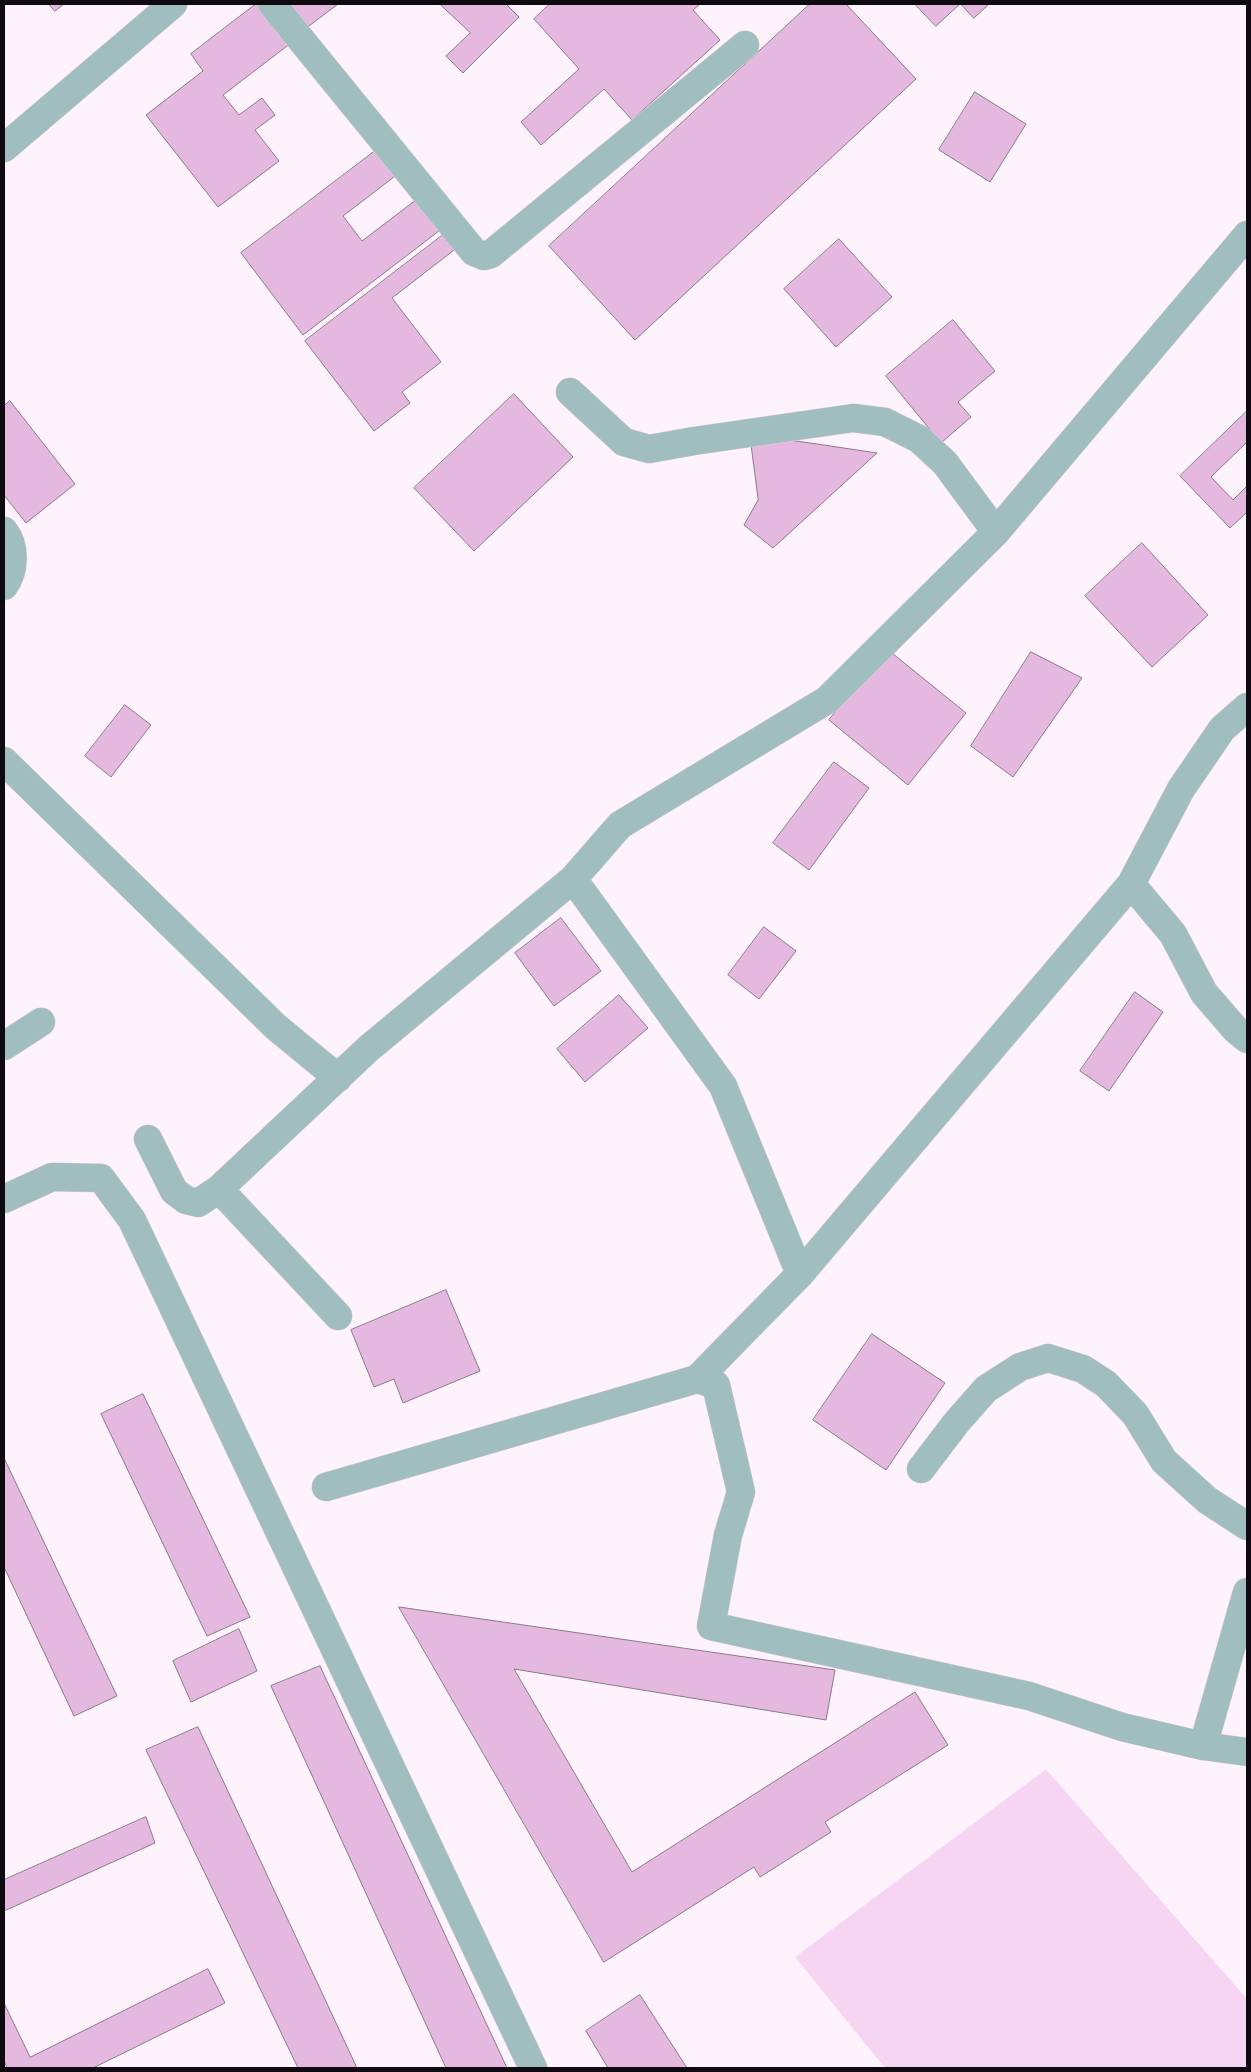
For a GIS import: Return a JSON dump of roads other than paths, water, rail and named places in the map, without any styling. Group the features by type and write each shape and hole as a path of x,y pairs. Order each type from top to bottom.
{"street":[{"path":"4,148 173,4"},
{"path":"272,4 474,252 484,256 491,254 745,45"},
{"path":"148,1140 174,1191 186,1200 198,1203 219,1189 369,1048 573,879 620,825 828,700 996,532 1247,235"},
{"path":"570,392 624,442 649,449 853,418 885,422 919,439 945,463 996,532"},
{"path":"4,531 8,536 13,554 8,580 4,586"},
{"path":"326,1488 697,1378 800,1274 1131,884 1181,789 1222,730 1247,707"},
{"path":"4,761 276,1027 338,1078"},
{"path":"573,879 724,1086 800,1274"},
{"path":"1131,884 1173,934 1204,993 1236,1030 1247,1039"},
{"path":"4,1046 41,1022"},
{"path":"4,1199 52,1177 101,1178 132,1220 533,2068"},
{"path":"219,1189 338,1316"},
{"path":"921,1469 956,1423 986,1389 1020,1367 1048,1358 1083,1369 1106,1384 1135,1414 1164,1461 1207,1500 1247,1526"},
{"path":"697,1378 716,1385 741,1492 728,1535 711,1626 1029,1696 1122,1727 1203,1746 1247,1752"},
{"path":"1203,1746 1247,1592"}]}
